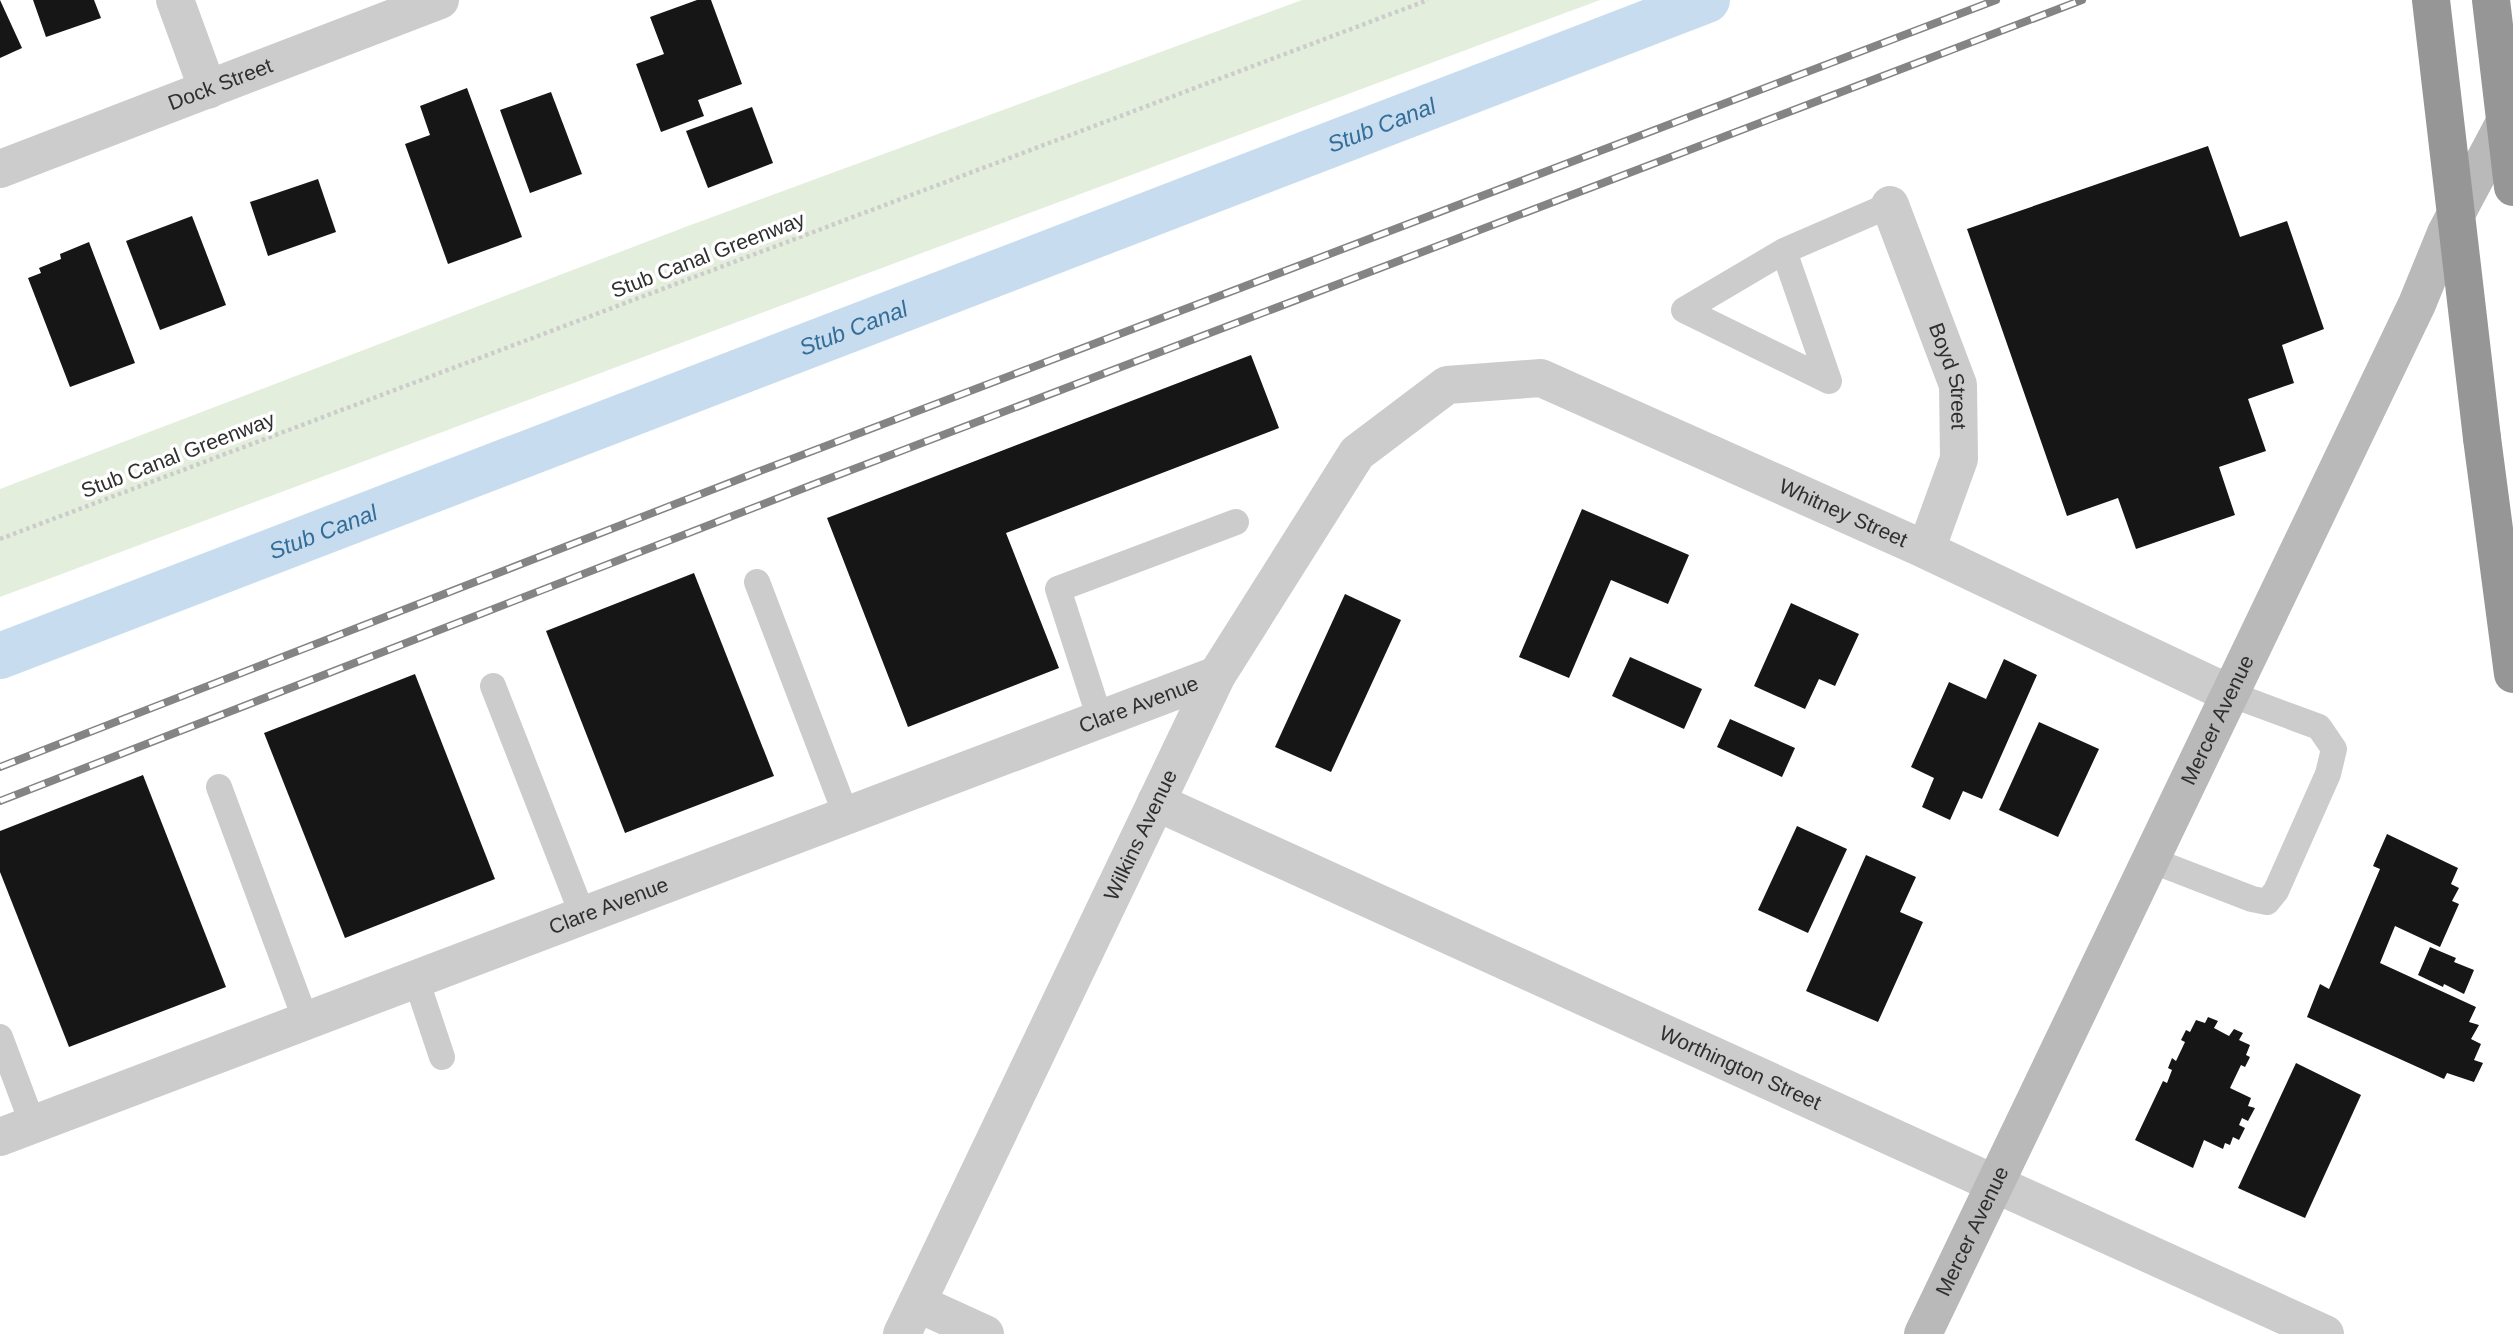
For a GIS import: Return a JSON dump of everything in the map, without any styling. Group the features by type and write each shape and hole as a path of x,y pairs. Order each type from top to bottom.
{"highway":[{"path":"2431,0 2482,438 2513,674"},
{"path":"2491,0 2513,187"}],"street":[{"path":"174,0 208,90"},
{"name":"Dock Street","path":"0,169 440,0"},
{"name":"Mercer Avenue","path":"1923,1334 2417,304 2446,233 2513,107"},
{"name":"Boyd Street","path":"1890,205 1958,385 1959,459 1926,550"},
{"name":"Whitney Street","path":"1447,385 1541,378 1926,550 2230,695"},
{"name":"Wilkins Avenue","path":"909,1318 1217,675 1357,453 1447,385"},
{"name":"Clare Avenue","path":"16,1131 1217,675"},
{"name":"Worthington Street","path":"1156,802 2325,1334"},
{"path":"909,1318 985,1334"}],"lane":[{"path":"1784,251 1829,382 1684,310 1784,251 1890,205"},
{"path":"1100,719 1058,589 1236,522"},
{"path":"757,582 846,816"},
{"path":"493,686 583,916"},
{"path":"2151,860 2252,899 2267,902 2276,891 2328,774 2334,749 2319,727 2230,695"},
{"path":"219,787 306,1021"},
{"path":"416,979 442,1057"},
{"path":"0,1037 16,1131"}],"path":[{"name":"Stub Canal Greenway","path":"0,539 1428,0"}],"green space":[{"path":"1302,0 1600,0 0,597 0,489 688,226"}],"building":[{"path":"0,0 22,48 0,58"},
{"path":"33,0 94,0 101,18 46,37"},
{"path":"697,0 711,0 742,84 698,100 704,116 661,132 636,64 664,54 650,17"},
{"path":"467,88 522,237 448,264 405,144 430,135 420,106"},
{"path":"551,92 582,174 530,193 500,110"},
{"path":"752,107 773,163 708,188 686,131"},
{"path":"2208,146 2240,237 2287,221 2324,329 2282,345 2294,383 2248,399 2266,451 2219,467 2235,515 2136,549 2118,498 2067,516 1967,229"},
{"path":"318,179 336,232 268,256 250,202"},
{"path":"192,216 226,305 160,330 126,241"},
{"path":"89,242 135,363 70,387 28,278 41,273 39,268 61,259 60,254"},
{"path":"1251,355 1279,428 1006,533 1059,668 908,727 827,518"},
{"path":"1582,509 1689,555 1668,604 1611,580 1569,678 1519,657"},
{"path":"694,573 774,776 625,833 546,631"},
{"path":"1345,594 1401,620 1331,772 1275,747"},
{"path":"1791,603 1859,634 1835,686 1819,679 1805,709 1754,686"},
{"path":"1630,657 1702,689 1684,729 1612,696"},
{"path":"2004,659 2037,675 1982,799 1963,791 1950,820 1922,807 1934,778 1911,767 1949,682 1986,699"},
{"path":"415,674 495,879 345,938 264,733"},
{"path":"1730,719 1795,748 1782,777 1717,747"},
{"path":"2039,722 2099,749 2058,837 1999,810"},
{"path":"143,775 226,987 69,1047 0,872 0,831"},
{"path":"1797,826 1847,849 1808,933 1758,910"},
{"path":"2387,834 2458,868 2451,884 2459,888 2452,901 2459,904 2440,947 2395,926 2380,963 2476,1007 2469,1022 2479,1025 2471,1039 2481,1044 2474,1060 2483,1063 2474,1082 2447,1073 2444,1079 2307,1017 2320,984 2329,989 2380,869 2373,866"},
{"path":"1866,855 1916,877 1900,912 1923,922 1878,1022 1806,991"},
{"path":"2430,947 2456,958 2454,962 2474,970 2464,994 2418,975"},
{"path":"2208,1017 2218,1021 2214,1028 2229,1036 2234,1029 2243,1033 2239,1040 2250,1045 2246,1055 2250,1057 2245,1067 2241,1065 2230,1088 2251,1098 2248,1106 2255,1108 2248,1121 2242,1118 2239,1125 2245,1128 2239,1140 2233,1137 2230,1145 2225,1143 2223,1149 2204,1140 2193,1168 2135,1140 2163,1081 2167,1083 2172,1070 2168,1068 2172,1058 2176,1061 2185,1042 2181,1040 2186,1030 2190,1032 2196,1020 2205,1023"},
{"path":"2296,1063 2361,1095 2305,1218 2238,1188"}],"waterway":[{"name":"Stub Canal","path":"0,656 1707,0"}],"railway":[{"path":"0,767 760,471 1996,0"},
{"path":"0,801 812,485 2082,0"}]}
